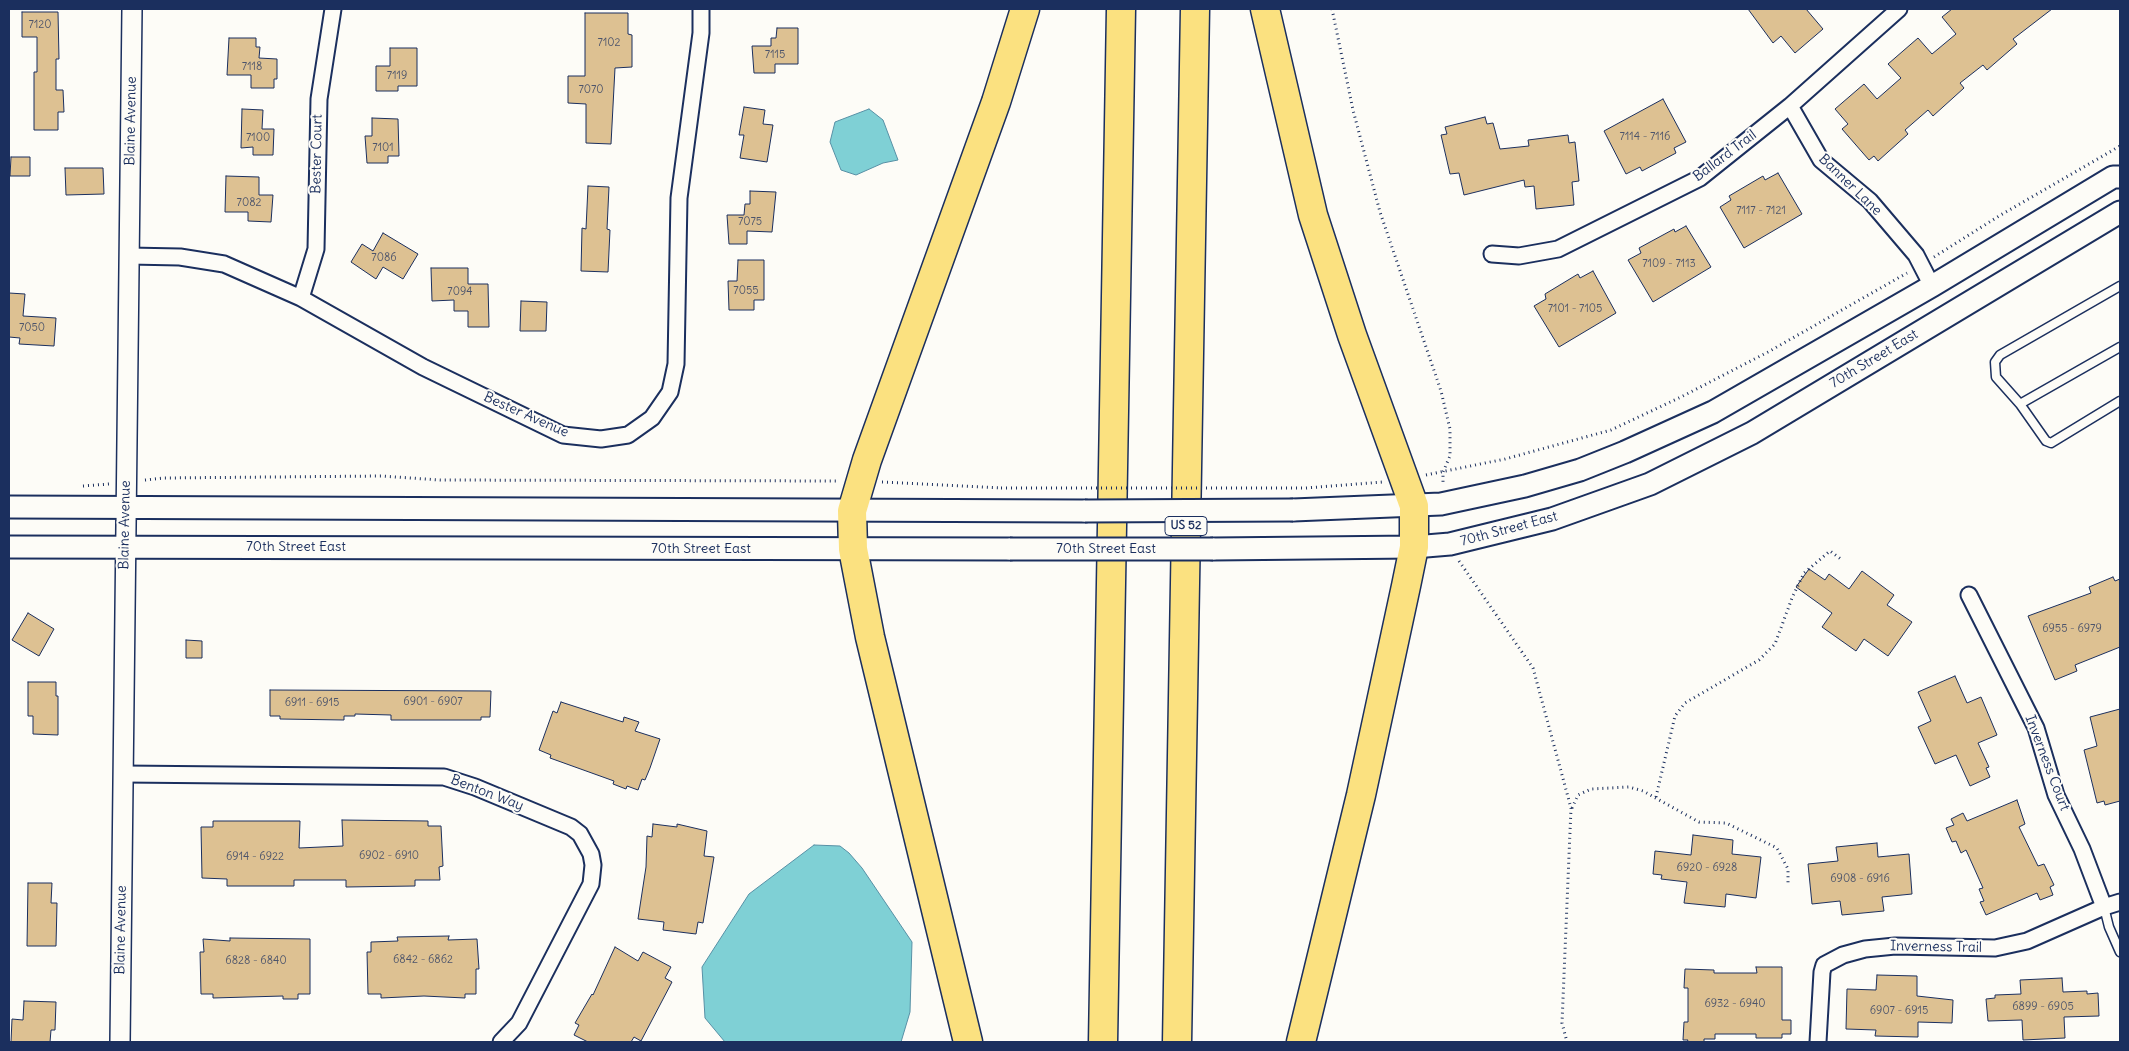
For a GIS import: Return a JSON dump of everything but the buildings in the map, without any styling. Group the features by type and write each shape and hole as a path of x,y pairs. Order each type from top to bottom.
{"highway":[{"path":"968,1042 870,637 853,550 852,511 860,481 996,102 1024,9"},
{"path":"1103,1042 1121,9"},
{"name":"US 52","path":"1177,1042 1195,9"},
{"path":"1266,9 1313,215 1403,479 1414,506 1414,547 1360,796 1301,1042"}],"main road":[{"path":"9,508 852,511 1293,510 1442,504 1525,486 1580,470 1713,412 1932,286 2113,177 2120,177"},
{"name":"70th Street East","path":"9,547 853,550 1010,548 1294,549 1414,547 1450,544 1552,519 1658,480 1752,433 2120,212"}],"street":[{"name":"Blaine Avenue","path":"120,1042 132,9"},
{"name":"Bester Court","path":"302,298 316,249 318,99 333,9"},
{"name":"Bester Avenue","path":"129,256 180,257 224,264 302,298 423,367 564,435 601,439 628,435 652,418 670,392 676,364 680,198 701,33 700,9"},
{"name":"Ballard Trail","path":"1492,254 1519,256 1558,249 1700,178 1790,106 1899,9"},
{"name":"Banner Lane","path":"1790,106 1822,160 1870,201 1916,255 1932,286"},
{"name":"Inverness Court","path":"1969,595 2036,728 2056,795 2082,849 2104,907"},
{"name":"Benton Way","path":"122,774 444,777 475,787 571,827 580,834 591,854 593,865 592,884 519,1023 503,1042"},
{"name":"Inverness Trail","path":"1818,1042 1824,965 1843,955 1865,949 1895,946 1995,948 2028,941 2104,907 2120,902"}],"lane":[{"path":"2120,286 2000,355 1995,362 1996,376 2020,404 2046,441 2051,443 2120,401"},
{"path":"2020,404 2120,347"},
{"path":"2104,907 2109,927 2120,952"}],"path":[{"path":"1332,9 1353,110 1380,212 1441,390 1450,429 1450,456 1443,472 1442,504"},
{"path":"75,486 164,478 381,476 450,480 860,481 1002,488 1306,488 1403,479 1505,459 1611,430 1681,398 1768,352 1921,265 1999,216 2120,146"},
{"path":"1450,544 1464,571 1533,668 1571,808 1562,1023 1567,1042"},
{"path":"1656,797 1675,716 1685,703 1759,660 1776,644 1792,598 1804,574 1830,551 1842,560"},
{"path":"1571,808 1578,795 1591,789 1629,787 1656,797 1699,822 1726,823 1776,848 1788,869 1788,883"}],"water":[{"path":"869,109 883,120 898,160 883,163 856,175 841,170 830,142 835,122"},
{"path":"814,845 840,846 849,853 862,868 912,942 910,1012 901,1042 725,1042 705,1018 702,967 749,894"}]}
